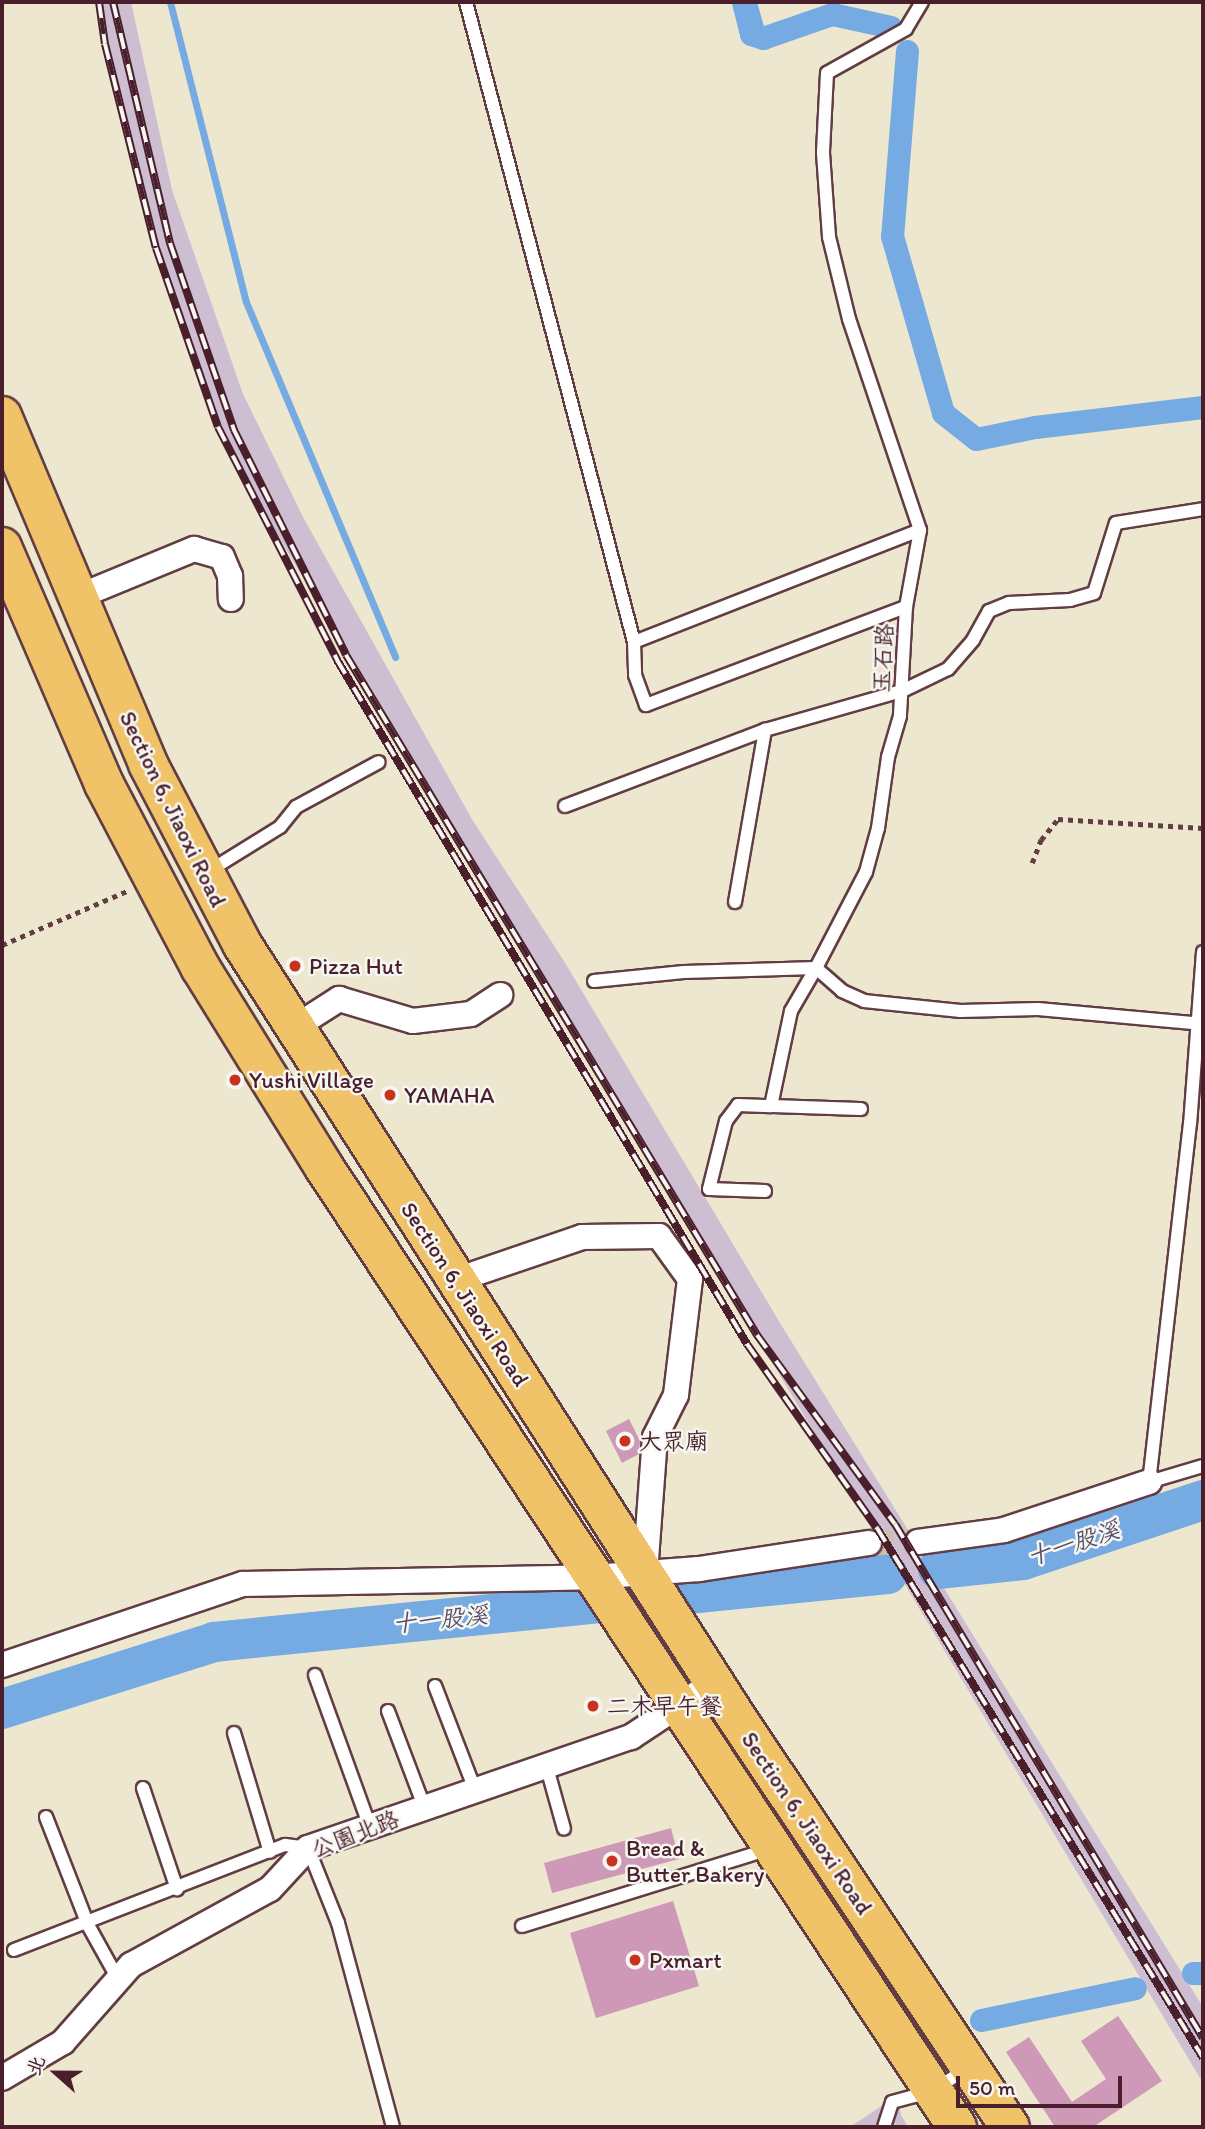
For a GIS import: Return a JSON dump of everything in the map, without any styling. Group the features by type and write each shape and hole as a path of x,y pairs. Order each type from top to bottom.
{"main road":[{"name":"Section 6, Jiaoxi Road","path":"4,431 75,598 202,875 292,1029 649,1577 714,1682 1010,2127"},
{"name":"Section 6, Jiaoxi Road","path":"2,547 104,784 200,967 324,1167 597,1582 682,1704 772,1849 957,2127"}],"street":[{"path":"75,598 194,549 222,557 230,576 231,599"},
{"path":"292,1029 339,999 413,1021 471,1014 500,995"},
{"path":"456,1280 582,1237 659,1236 690,1279 676,1395 655,1437 649,1577"},
{"path":"918,1542 1004,1530 1149,1482"},
{"path":"2,1665 243,1584 597,1582 649,1577 869,1543"},
{"name":"公園北路","path":"2,2078 63,2042 131,1965 270,1889 308,1848 631,1737 714,1682"}],"lane":[{"path":"466,2 634,642 635,674 646,705 906,607"},
{"name":"玉石路","path":"771,1106 791,1011 866,872 902,691 906,607 920,530 849,319 829,237 823,153 827,73 906,29 922,2"},
{"path":"565,806 765,730 902,691 948,669 973,640 989,611 1009,603 1070,600 1094,593 1116,523 1203,509"},
{"path":"634,642 920,530"},
{"path":"735,902 765,730"},
{"path":"202,875 280,827 296,807 379,762"},
{"path":"1203,952 1190,1123 1149,1482 1203,1466"},
{"path":"594,981 684,972 816,968 842,991 864,1001 960,1011 1038,1009 1199,1024"},
{"path":"765,1191 709,1189 726,1121 738,1105 861,1109"},
{"path":"314,1675 370,1827"},
{"path":"435,1686 476,1792"},
{"path":"388,1711 425,1809"},
{"path":"234,1733 270,1852"},
{"path":"547,1768 564,1829"},
{"path":"143,1788 177,1889"},
{"path":"46,1817 88,1925 118,1979"},
{"path":"14,1950 88,1925 285,1845 308,1848 338,1923 393,2127"},
{"path":"522,1926 772,1849"},
{"path":"884,2127 892,2102 933,2091 970,2067"}],"path":[{"path":"1032,863 1041,840 1058,819 1203,828"},
{"path":"2,945 152,880"}],"shaded area":[{"path":"96,2 131,2 172,190 243,394 304,519 473,821 564,961 780,1323 1203,2007 1203,2083 216,432 153,251"},
{"path":"898,2095 901,2115 908,2127 850,2127"}],"building":[{"name":"大眾廟","path":"629,1419 640,1441 639,1454 622,1463 606,1431"},
{"name":"Bread & Butter Bakery","path":"671,1828 679,1859 552,1893 544,1863"},
{"name":"Pxmart","path":"673,1901 699,1986 596,2018 570,1933"},
{"path":"1118,2016 1162,2081 1093,2127 1055,2127 1006,2052 1029,2037 1072,2102 1106,2079 1081,2041"}],"waterway":[{"path":"170,2 246,302 395,657"},
{"path":"743,2 751,34 763,38 832,14 891,27"},
{"path":"753,2 763,38"},
{"path":"907,51 892,236 943,413 976,439 1035,427 1203,407"},
{"name":"十一股溪","path":"938,1569 1023,1560 1203,1500"},
{"name":"十一股溪","path":"2,1709 214,1642 888,1574"},
{"path":"1193,1973 1203,1973"},
{"path":"981,2020 1135,1988"}],"tunnel":[{"path":"869,1543 918,1542"}],"railway":[{"path":"99,2 105,44 156,248 218,427 337,660 747,1344 877,1528 1203,2058"},
{"path":"113,2 170,243 234,430 346,655 757,1335 895,1524 1203,2038"}],"place":[{"name":"Pizza Hut","path":"295,966"},
{"name":"Yushi Village","path":"235,1080"},
{"name":"YAMAHA","path":"390,1095"},
{"name":"大眾廟","path":"625,1441"},
{"name":"二木早午餐","path":"593,1706"},
{"name":"Bread & Butter Bakery","path":"612,1861"},
{"name":"Pxmart","path":"635,1960"}]}
